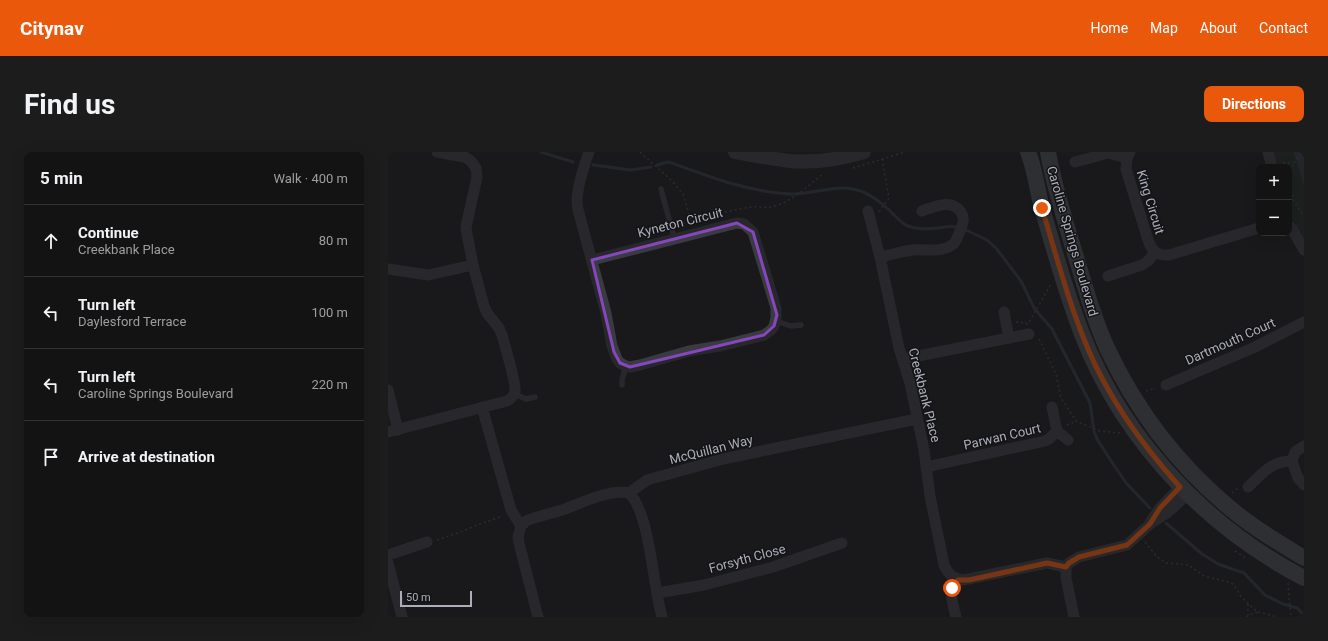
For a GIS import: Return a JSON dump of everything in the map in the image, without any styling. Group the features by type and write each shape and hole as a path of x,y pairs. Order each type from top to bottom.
{"main road":[{"name":"Caroline Springs Boulevard","path":"1028,152 1033,167 1042,208 1060,268 1088,351 1106,387 1130,425 1157,460 1184,490 1224,527 1276,563 1304,578"},
{"name":"Caroline Springs Boulevard","path":"1048,152 1055,184 1090,304 1107,348 1129,390 1151,424 1168,446 1196,477 1257,529 1304,558"},
{"path":"1184,490 1196,477"}],"street":[{"path":"388,390 393,431 508,400 512,398 514,394 515,387 502,335 499,328 486,311 473,265 466,228 477,177 476,168 471,160 465,157 437,152"},
{"path":"583,152 584,167"},
{"path":"589,152 584,167 577,205 606,313 614,352 620,363 630,367 689,351 720,346 762,336 771,330 776,321"},
{"path":"735,152 790,161 830,160 864,152"},
{"path":"1268,152 1276,164"},
{"name":"King Circuit","path":"1075,162 1108,153 1129,155 1126,169 1150,246 1155,252"},
{"path":"880,257 913,250 936,250 953,244 964,221 958,208 949,204 939,205 922,211"},
{"name":"Creekbank Place","path":"868,211 880,257 899,348 907,371 924,450 930,496 944,565 950,575 958,580"},
{"name":"Kyneton Circuit","path":"592,260 736,223 744,224 752,232 776,308 776,321"},
{"path":"1292,228 1304,250"},
{"path":"1108,276 1142,265 1148,261 1155,252 1161,255 1168,255 1256,229"},
{"path":"388,269 428,275 473,265"},
{"path":"1005,318 1009,338"},
{"name":"Dartmouth Court","path":"1166,385 1254,348 1304,322"},
{"path":"903,360 1009,338 1032,331"},
{"path":"482,407 511,510 521,526"},
{"name":"Parwan Court","path":"1052,407 1057,431 1068,440"},
{"name":"McQuillan Way","path":"628,493 647,480 715,461 917,419"},
{"name":"Parwan Court","path":"926,467 1045,441 1057,431"},
{"path":"1304,446 1295,452 1292,461 1298,478 1304,485"},
{"path":"1248,487 1274,464 1292,461"},
{"path":"1074,617 1066,578 1066,567 1069,563 1079,557 1127,545 1150,524 1160,508 1184,490"},
{"path":"538,617 519,543 518,537 521,526 526,521 614,492 628,493 636,501 646,534 662,617"},
{"path":"388,555 428,542"},
{"name":"Forsyth Close","path":"657,594 704,585 773,567 842,543"},
{"path":"388,563 402,617"},
{"path":"956,617 951,593 952,588 958,580 969,580 1047,563 1066,567"}],"lane":[{"path":"661,189 674,238"},
{"path":"776,321 791,326 801,324"},
{"path":"622,385 622,377 626,366"},
{"path":"514,394 526,399 535,397"}],"path":[{"path":"640,152 670,179 683,194 691,221"},
{"path":"853,168 905,152"},
{"path":"1292,166 1302,152"},
{"path":"881,209 888,200 889,195 882,159"},
{"path":"1286,164 1294,163"},
{"path":"671,227 740,209 776,206 789,199 824,173"},
{"path":"1292,195 1294,201 1304,217"},
{"path":"1052,281 1030,321 1032,331 1056,374 1062,398 1076,422 1100,431 1122,433"},
{"path":"1005,318 1020,322 1032,331"},
{"path":"1142,392 1166,385"},
{"path":"428,542 453,535 507,515"},
{"path":"1146,542 1157,557 1166,564 1189,565 1202,575 1231,583 1248,604 1258,612 1278,617"},
{"path":"1288,583 1291,616"},
{"path":"1248,604 1247,616 1258,612"}],"highlighted area":[{"path":"737,223 753,232 777,315 774,326 764,335 630,367 620,363 614,352 592,260"}],"shaded area":[{"path":"1272,152 1304,152 1304,240 1292,219 1292,164 1275,164"},
{"path":"1304,152 1304,186 1294,153"}],"waterway":[{"path":"541,152 573,162"},
{"path":"657,165 668,162 730,183 775,193 798,194 837,188 853,189 867,194 875,199 908,226 915,228 951,226 959,228"},
{"path":"593,165 631,170 651,167"},
{"path":"964,229 987,240 996,248 1021,281 1034,308 1052,329 1090,403 1094,431 1097,439 1127,484 1150,508"},
{"path":"1166,523 1202,554 1218,564 1244,573 1265,595 1283,604 1297,608 1304,615"}],"route":[{"path":"952,588 958,580 969,580 1047,563 1066,567 1074,559 1079,557 1127,545 1150,524 1160,508 1180,487 1130,425 1106,387 1088,351 1074,312 1042,208"}]}
